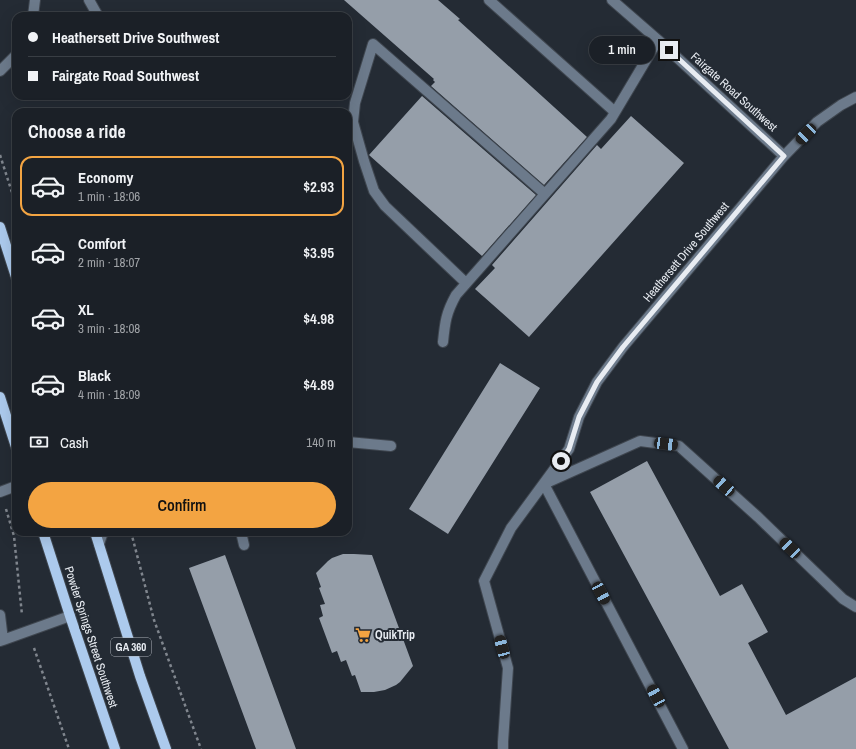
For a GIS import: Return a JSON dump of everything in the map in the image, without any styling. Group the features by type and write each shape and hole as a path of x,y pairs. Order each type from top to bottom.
{"main road":[{"path":"0,227 12,264"},
{"path":"0,397 12,434"},
{"name":"Powder Springs Street Southwest","path":"44,536 115,749"},
{"name":"GA 360","path":"97,536 140,676 166,749"}],"street":[{"path":"34,12 35,0"},
{"path":"89,0 96,12"},
{"path":"489,0 615,112"},
{"name":"Fairgate Road Southwest","path":"612,0 658,40 784,156"},
{"path":"443,342 445,321 449,308 456,295 611,120 658,40"},
{"path":"466,283 385,206 374,191 352,122 355,103 373,44 545,194"},
{"path":"0,72 12,59"},
{"name":"Heathersett Drive Southwest","path":"503,749 508,668 484,581 511,528 569,449 579,417 597,382 623,347 784,156 817,122 841,105 856,97"},
{"path":"683,749 544,484 640,441 679,446 758,517 843,599 856,607"},
{"path":"352,442 391,446"},
{"path":"0,492 12,488"},
{"path":"99,544 102,536"},
{"path":"242,536 244,545"},
{"path":"0,615 1,640 70,616"}],"path":[{"path":"0,155 12,192"},
{"path":"132,536 154,620 201,749"}],"building":[{"path":"344,0 438,0 587,137 544,185 431,86 435,82 433,80 434,79"},
{"path":"422,96 536,195 482,256 369,155"},
{"path":"631,116 684,163 529,337 475,289 495,268 492,265 597,145 601,149"},
{"path":"500,363 540,388 448,534 409,509"},
{"path":"647,461 720,596 742,584 768,632 748,643 786,715 856,677 856,749 729,749 590,492"},
{"name":"QuikTrip","path":"343,554 372,555 413,666 400,682 385,690 361,692 355,675 352,676 346,660 341,662 337,651 332,653 319,618 323,616 320,605 325,604 319,588 321,587 316,573 332,558"},
{"path":"225,555 296,749 256,749 189,568"}],"place":[{"name":"QuikTrip","path":"363,635"}],"route":[{"path":"561,461 569,449 579,417 597,382 623,347 784,156 669,50"}]}
